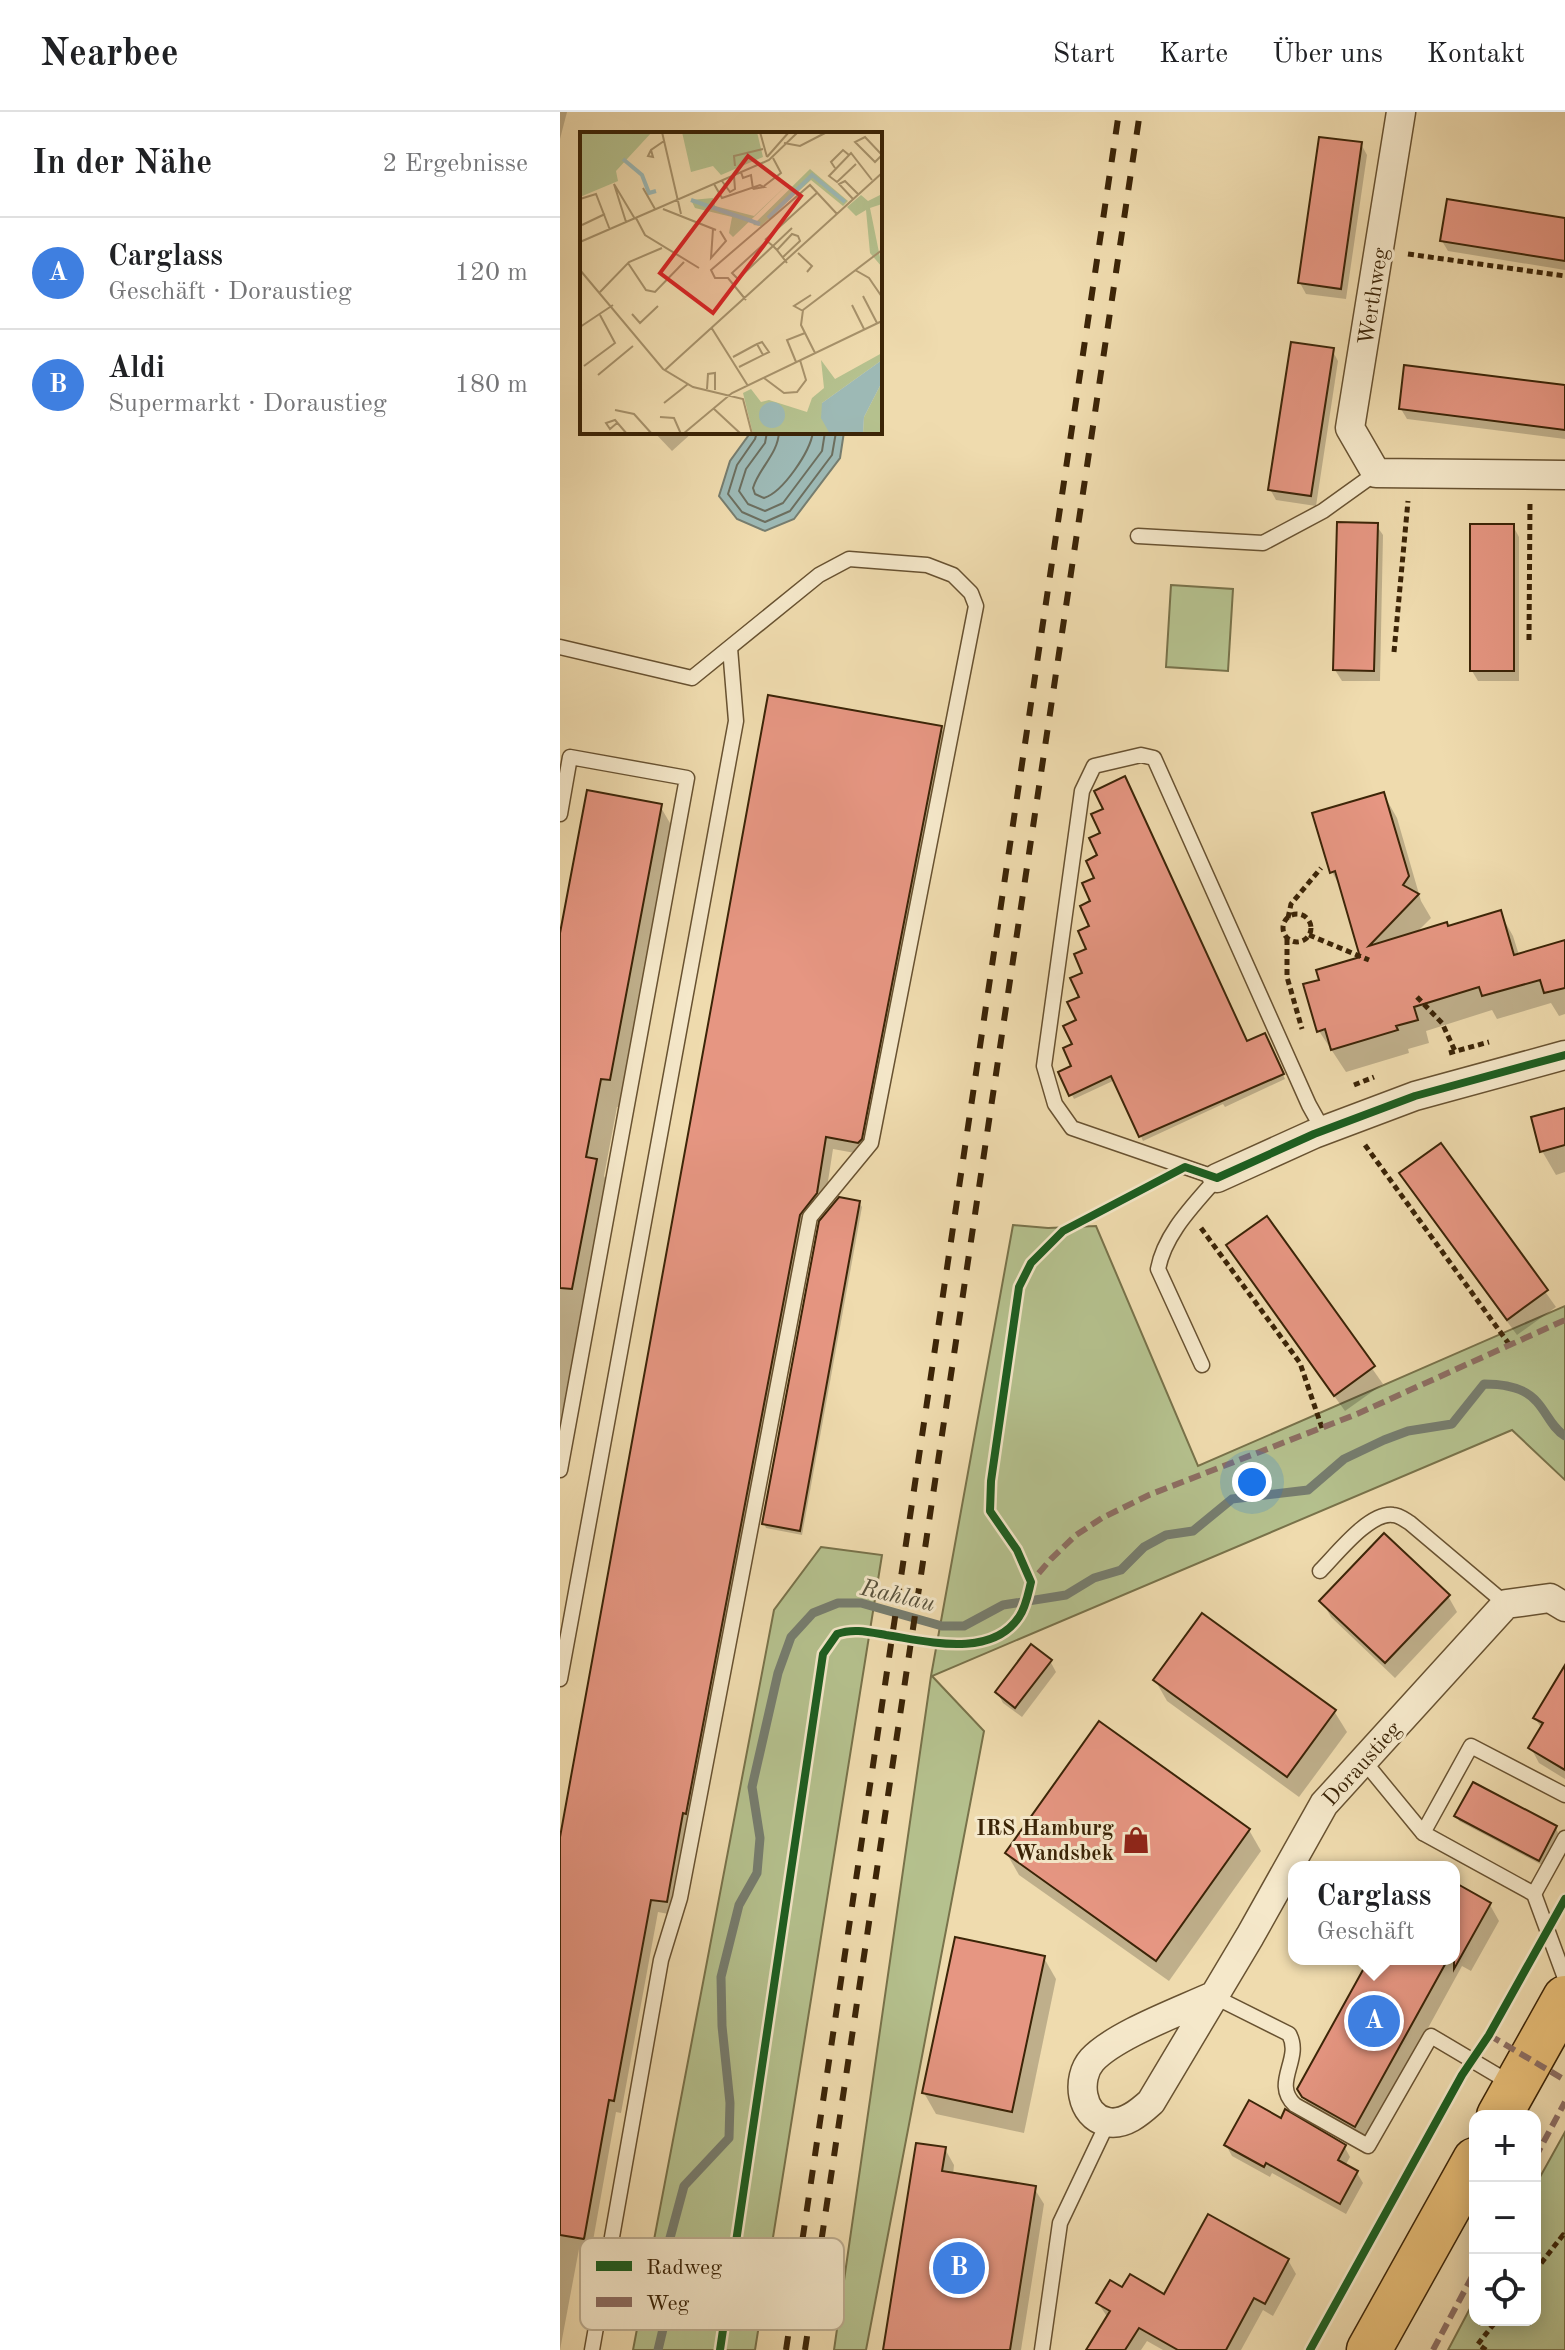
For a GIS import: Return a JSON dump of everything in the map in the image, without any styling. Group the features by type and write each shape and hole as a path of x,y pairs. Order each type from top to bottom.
{"main road":[{"path":"1508,2101 1548,2042 1565,1998"},
{"path":"1371,2349 1469,2171"}],"street":[{"name":"Werthweg","path":"1376,473 1350,428 1401,112"},
{"path":"1376,473 1565,475"},
{"path":"1217,1178 1335,1126 1415,1096 1565,1055"},
{"path":"1506,1604 1550,1598 1565,1607"},
{"name":"Doraustieg","path":"1291,1861 1324,1804 1506,1604"},
{"name":"Doraustieg","path":"1108,2122 1129,2119 1151,2102 1288,1866"},
{"path":"1108,2122 1090,2110 1083,2098 1084,2073 1091,2061 1125,2038 1213,1996"}],"lane":[{"path":"1138,536 1263,543 1323,511 1376,473"},
{"path":"560,647 692,678 819,575 849,559 927,565 953,575 971,593 976,606 871,1143 810,1217 680,1898 661,1960 612,2238"},
{"path":"560,1679 736,721 730,648"},
{"path":"1202,1365 1158,1269 1161,1253 1184,1216 1217,1178 1072,1128 1055,1104 1044,1066 1082,791 1094,766 1141,755 1154,758 1302,1090 1335,1126"},
{"path":"560,814 570,757 687,778 560,1470"},
{"path":"1320,1571 1365,1526 1379,1517 1395,1515 1410,1523 1506,1604"},
{"path":"1423,1833 1471,1746 1565,1795"},
{"path":"1363,1760 1423,1833 1534,1894 1565,1978"},
{"path":"1534,1894 1565,1838"},
{"path":"1213,1996 1289,2034 1295,2049 1285,2078 1288,2099 1368,2146 1431,2036 1508,2101"},
{"path":"1042,2350 1060,2223 1108,2122"},
{"path":"592,2350 596,2330"}],"path":[{"path":"1380,250 1565,276"},
{"path":"1394,652 1410,474"},
{"path":"1529,640 1530,474"},
{"path":"1305,1038 1287,977 1287,939 1283,926 1291,904 1321,868"},
{"path":"1287,939 1299,942 1309,935 1310,926 1306,918 1297,914 1288,918"},
{"path":"1309,935 1369,960"},
{"path":"1417,997 1442,1023 1455,1051"},
{"path":"1335,1126 1509,1344"},
{"path":"1184,1216 1202,1228 1300,1363 1322,1428"},
{"path":"1541,2263 1563,2235 1565,2237"},
{"path":"1486,2350 1478,2344 1492,2326"}],"green space":[{"path":"1171,585 1233,589 1228,671 1166,667"},
{"path":"1013,1225 1048,1228 1096,1226 1198,1466 1565,1306 1565,1480 1512,1430 932,1676 984,1731 866,2350 834,2350 837,2330 844,2330 844,2281 931,1676"},
{"path":"821,1547 882,1555 773,2238 654,2238 774,1610"},
{"path":"1565,2132 1565,2350 1448,2350 1469,2310 1469,2326 1541,2326 1541,2175"},
{"path":"637,2330 758,2330 755,2350 633,2350"}],"water":[{"path":"750,434 844,434 840,458 794,519 765,531 737,519 719,496 730,461"}],"building":[{"path":"1319,137 1362,142 1341,289 1298,283"},
{"path":"1447,199 1565,218 1565,261 1440,241"},
{"path":"1291,342 1334,348 1311,496 1268,490"},
{"path":"1404,365 1565,385 1565,430 1399,409"},
{"path":"1337,522 1378,523 1374,671 1333,670"},
{"path":"1470,524 1514,524 1514,671 1470,671"},
{"path":"768,695 942,726 862,1139 858,1143 826,1137 817,1193 800,1215 686,1814 683,1813 667,1902 651,1900 614,2101 609,2100 584,2238 580,2238 560,2235 560,1837"},
{"path":"1125,776 1247,1041 1265,1033 1284,1074 1139,1137 1111,1076 1069,1096 1058,1072 1071,1066 1063,1048 1072,1044 1063,1026 1076,1020 1067,1002 1079,997 1070,978 1082,973 1074,954 1086,949 1078,931 1089,926 1080,906 1090,901 1082,883 1094,878 1086,861 1097,855 1089,838 1100,833 1091,814 1103,809 1094,791"},
{"path":"587,790 662,804 610,1080 601,1079 586,1157 597,1159 572,1289 560,1288 560,933"},
{"path":"1384,792 1409,876 1403,885 1419,894 1369,946 1447,922 1448,926 1501,910 1514,955 1565,940 1565,988 1544,993 1540,980 1482,996 1479,987 1414,1007 1418,1020 1396,1026 1398,1030 1331,1050 1325,1029 1317,1032 1303,984 1319,980 1316,970 1360,957 1335,871 1330,873 1312,813"},
{"path":"1565,1108 1565,1145 1540,1152 1531,1117"},
{"path":"1441,1143 1548,1290 1507,1320 1399,1173"},
{"path":"839,1197 860,1201 800,1531 762,1524 819,1221"},
{"path":"1267,1216 1375,1366 1334,1396 1226,1245"},
{"path":"1384,1533 1450,1595 1385,1663 1319,1601"},
{"path":"1202,1613 1336,1710 1287,1777 1153,1680"},
{"path":"1031,1644 1052,1660 1015,1708 995,1692"},
{"path":"1565,1665 1565,1770 1528,1748 1543,1723 1533,1718"},
{"path":"1099,1721 1250,1829 1156,1961 1005,1853"},
{"path":"1473,1782 1557,1826 1539,1861 1454,1816"},
{"path":"1460,1885 1491,1903 1460,1958"},
{"path":"955,1937 1045,1956 1012,2112 922,2093"},
{"path":"1366,1965 1445,1965 1355,2127 1302,2097 1297,2089"},
{"path":"1249,2100 1281,2118 1285,2109 1346,2145 1338,2160 1358,2171 1340,2204 1266,2163 1264,2167 1224,2145"},
{"path":"916,2143 946,2147 942,2171 1036,2186 1010,2350 883,2350"},
{"path":"1208,2214 1289,2259 1265,2304 1254,2298 1226,2350 1178,2350 1139,2328 1125,2350 1086,2350 1110,2311 1096,2303 1110,2280 1122,2287 1130,2274 1164,2294"}],"waterway":[{"name":"Rahlau","path":"670,2238 684,2186 729,2138 730,2103 722,2026 721,1977 739,1905 757,1873 760,1838 752,1787 778,1673 791,1637 813,1613 838,1603 861,1603 942,1626 964,1626 1003,1605 1066,1595 1094,1578 1121,1570 1144,1547 1166,1535 1193,1531 1232,1499 1308,1490 1344,1459 1384,1440 1408,1431 1452,1424 1484,1384 1506,1386 1526,1393 1565,1436"},
{"name":"Rahlau","path":"658,2350 663,2330"}],"railway":[{"path":"803,2238 1119,112"},
{"path":"822,2238 1140,112"},
{"path":"786,2350 789,2330"},
{"path":"805,2350 808,2330"}],"marked path":[{"path":"1029,1588 1051,1559 1076,1535 1102,1518 1149,1495 1357,1414 1565,1320"},
{"path":"1489,2035 1565,2080"},
{"path":"1541,2147 1565,2102"},
{"path":"1433,2350 1469,2282"}],"cycle path":[{"path":"737,2238 823,1654 837,1634 849,1631 938,1643 975,1643 1007,1630 1019,1617 1026,1600 1031,1582 1017,1550 990,1511 991,1481 1019,1287 1031,1263 1063,1231 1185,1167 1217,1178 1314,1134 1415,1096 1565,1055"},
{"path":"1310,2350 1462,2075 1489,2035 1565,1899"},
{"path":"720,2350 723,2330"}],"place":[{"name":"IRS Hamburg Wandsbek","path":"1136,1840"},
{"name":"Carglass","path":"1374,2021"},
{"name":"Aldi","path":"959,2268"}]}
